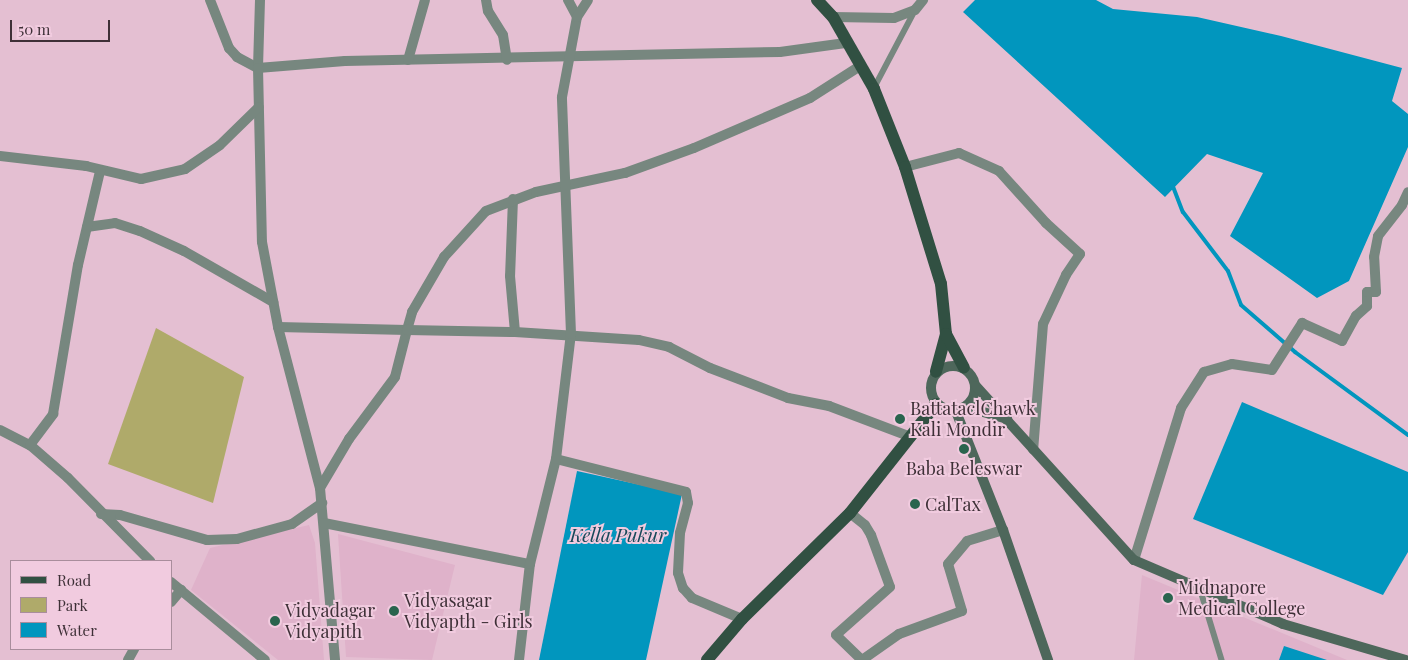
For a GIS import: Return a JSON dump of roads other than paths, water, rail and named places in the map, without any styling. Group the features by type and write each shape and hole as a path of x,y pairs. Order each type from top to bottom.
{"main road":[{"path":"817,0 833,17 845,43 874,89 905,167 941,284 946,334 930,387 936,404"},
{"path":"946,334 976,386 1008,419 1033,450 1134,560 1202,591 1283,624 1406,660"},
{"path":"936,372 954,366 964,368"},
{"path":"966,406 974,397 976,386"},
{"path":"936,404 955,409 966,406 1008,419"},
{"path":"707,660 742,619 850,513 936,404"},
{"path":"955,409 1003,530 1048,660"}],"street":[{"path":"210,0 229,48 237,57 258,68 408,60 506,60 569,55 780,52 845,43"},
{"path":"260,0 258,68 262,242 278,327 320,488 335,660"},
{"path":"408,60 425,0"},
{"path":"486,0 488,11 503,35 506,60"},
{"path":"568,0 577,17"},
{"path":"519,660 530,564 556,459 572,334 562,97 577,17 588,0"},
{"path":"833,17 894,18 915,10 923,0"},
{"path":"320,488 349,438 395,377 406,330 426,286 464,232 486,211 513,199 567,184 625,173 694,148 810,98 860,66"},
{"path":"0,156 86,166 100,171 141,179 185,169 220,145 259,107"},
{"path":"905,167 959,153 999,171 1046,223 1080,254 1066,275 1043,324 1033,450"},
{"path":"30,445 53,414 68,317 100,171"},
{"path":"1134,560 1181,408 1204,372 1232,364 1272,370 1302,323 1342,341 1356,316 1367,306 1367,292 1376,292 1374,257 1378,236 1402,205 1408,192"},
{"path":"513,199 510,276 515,332"},
{"path":"88,227 115,222 140,231 184,251 273,302"},
{"path":"278,327 572,334 639,340 669,347 710,368 788,398 829,406 911,437"},
{"path":"0,430 30,445 68,478 101,514 149,560"},
{"path":"556,459 686,492 688,503 680,533 678,573 683,588 692,598 742,619"},
{"path":"101,514 120,515 207,540 238,538 292,524 322,503"},
{"path":"850,513 865,525 871,535 890,587 836,635 862,660 899,634 962,611 948,564 967,541 1003,530"},
{"path":"324,523 530,564"},
{"path":"172,583 265,660"},
{"path":"172,601 181,590"}],"lane":[{"path":"874,89 915,10"},
{"path":"1202,591 1222,660"}],"water":[{"path":"975,0 1096,0 1113,9 1197,17 1281,36 1402,68 1392,101 1408,114 1408,147 1349,281 1317,298 1230,236 1263,173 1207,154 1165,197 963,12"},
{"path":"1242,402 1408,472 1408,552 1383,595 1193,519"},
{"name":"Kella Pukur","path":"577,471 682,494 646,660 539,660"},
{"path":"1284,646 1327,660 1279,660"}],"waterway":[{"path":"1172,184 1183,212 1228,271 1241,305 1295,352 1408,435"}],"place":[{"name":"BattataclChawk Kali Mondir","path":"900,419"},
{"name":"Baba Beleswar","path":"964,449"},
{"name":"CalTax","path":"915,504"},
{"name":"Midnapore Medical College","path":"1168,598"},
{"name":"Vidyasagar Vidyapth - Girls","path":"394,611"},
{"name":"Vidyadagar Vidyapith","path":"275,621"}]}
